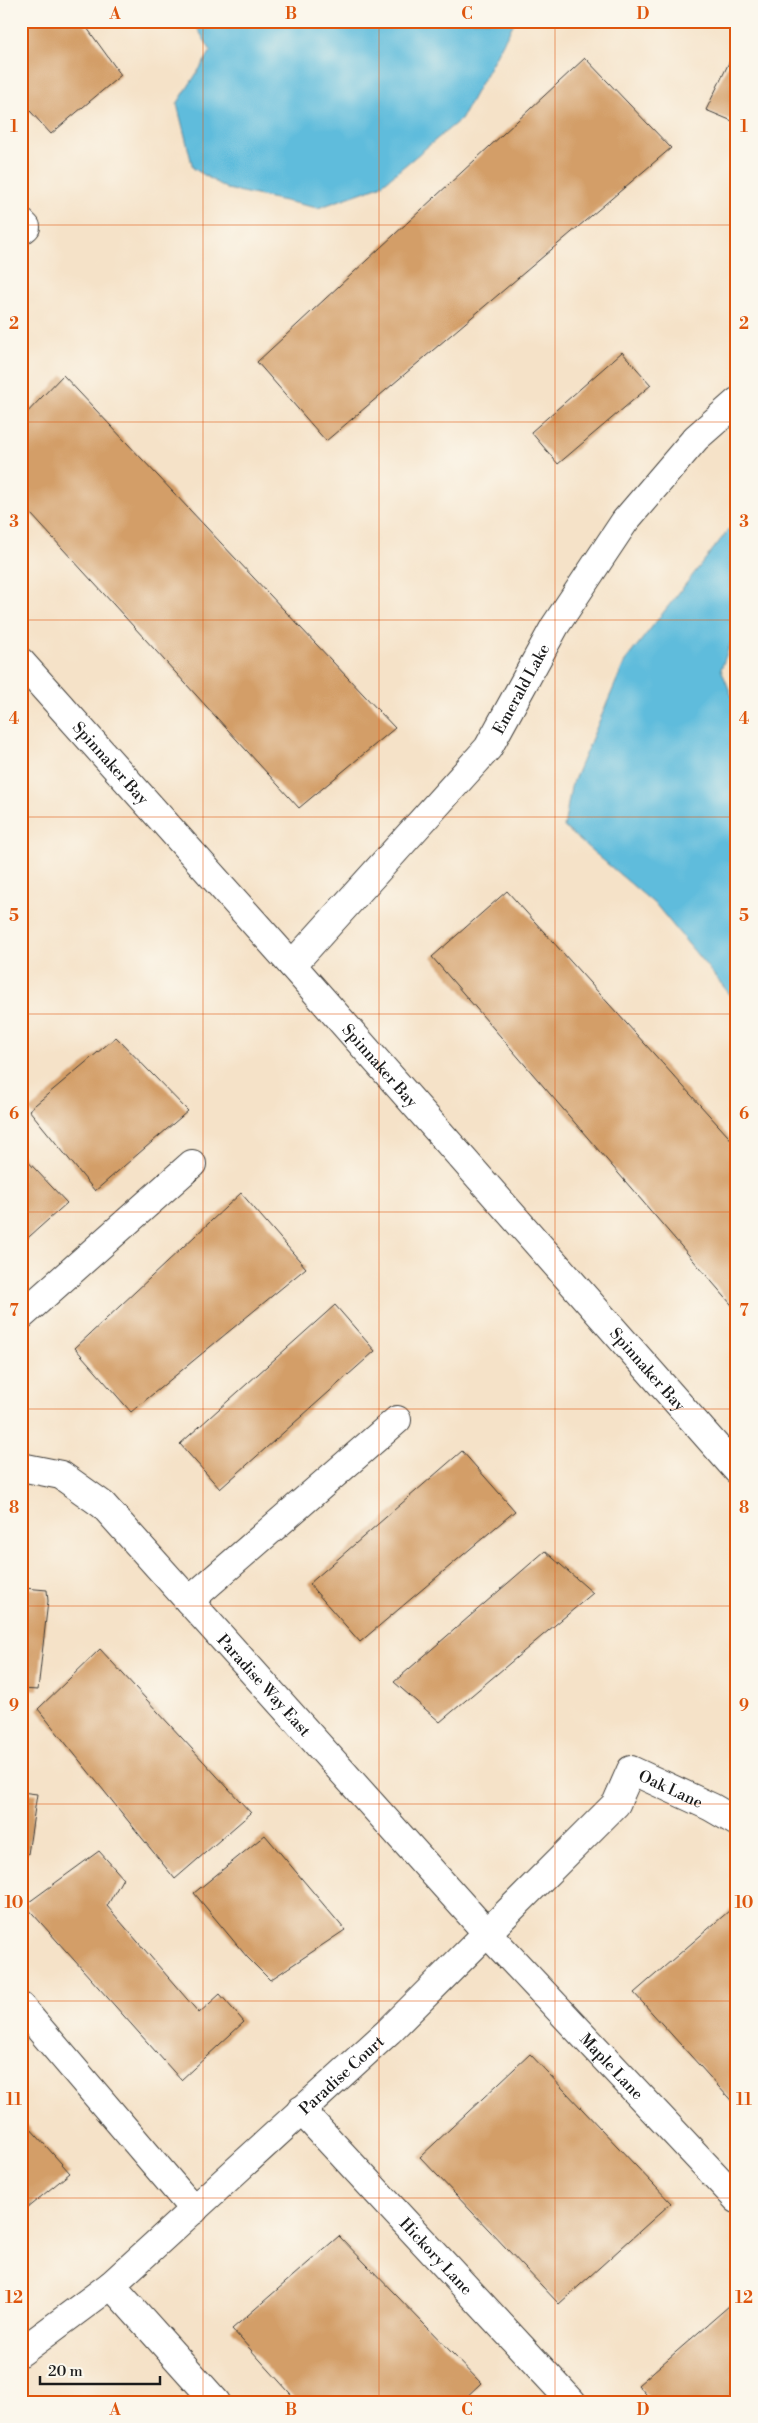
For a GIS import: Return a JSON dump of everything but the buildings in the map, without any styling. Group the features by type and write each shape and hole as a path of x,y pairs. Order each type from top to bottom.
{"street":[{"path":"21,222 26,227 21,230"},
{"name":"Emerald Lake","path":"292,965 488,748 555,626 625,521 696,438 737,402"},
{"name":"Spinnaker Bay","path":"21,662 292,965 737,1470"},
{"path":"21,1316 192,1164"},
{"path":"189,1601 397,1420"},
{"name":"Paradise Way East","path":"21,1467 60,1475 103,1505 488,1934"},
{"name":"Paradise Court","path":"21,2352 111,2285 390,2030 616,1804 631,1770"},
{"name":"Oak Lane","path":"631,1770 711,1807 737,1822"},
{"name":"Maple Lane","path":"488,1934 737,2199"},
{"path":"21,2007 194,2210"},
{"name":"Hickory Lane","path":"301,2110 572,2402"},
{"path":"111,2285 216,2402"}],"water":[{"path":"193,21 515,21 461,119 380,186 318,208 227,189 193,168 177,104 211,51"},
{"path":"737,519 737,626 721,669 737,709 737,1003 657,906 564,827 571,787 625,661"}]}
